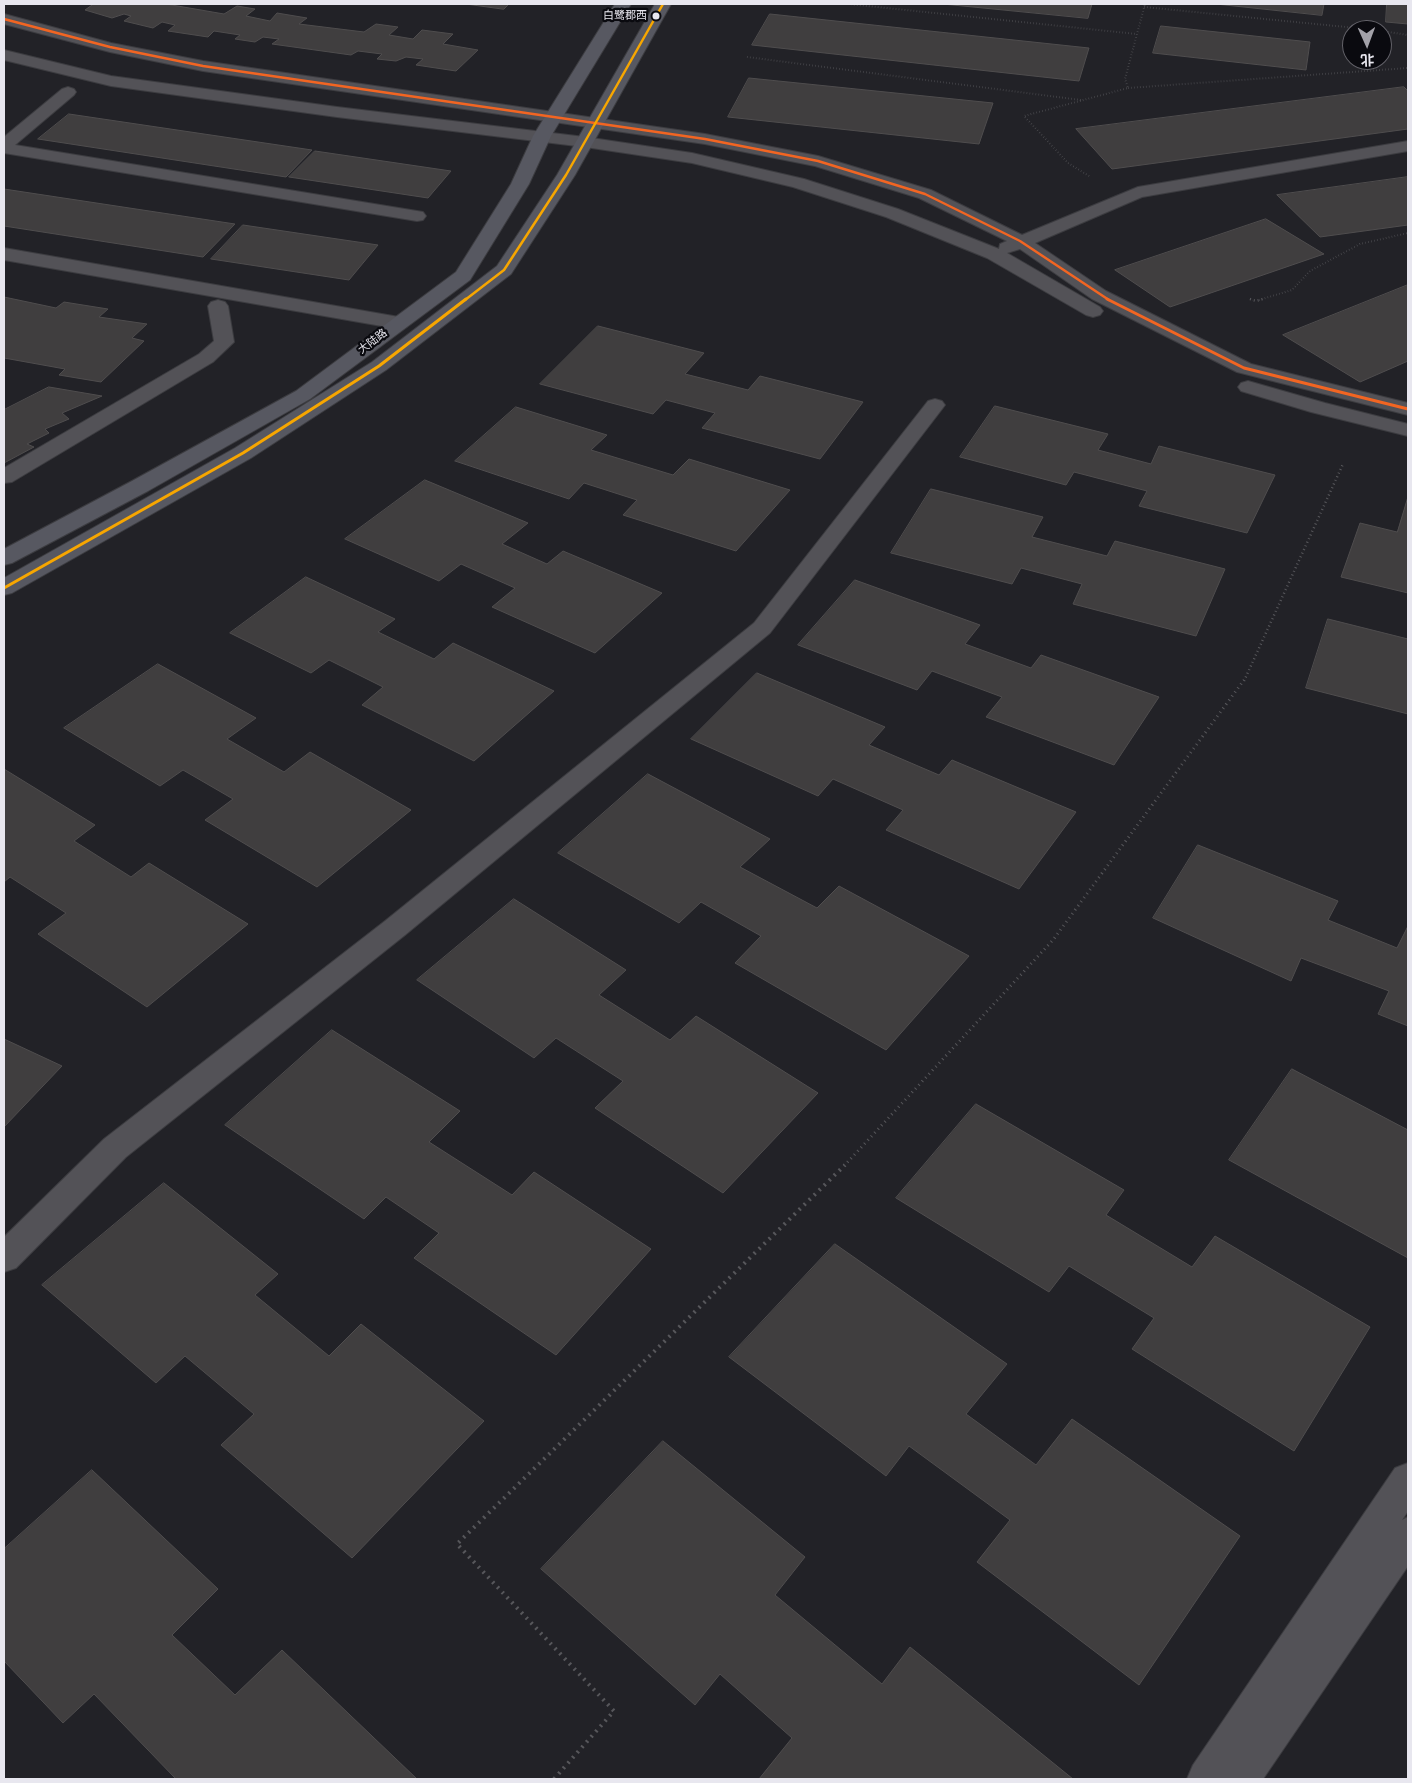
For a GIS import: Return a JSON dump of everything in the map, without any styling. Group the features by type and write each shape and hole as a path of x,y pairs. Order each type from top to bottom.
{"main road":[{"name":"大陆路","path":"4,558 140,486 302,395 463,276 520,184 542,136 623,4"},
{"name":"大陆路","path":"4,588 243,453 379,366 504,270 566,176 663,4"}],"street":[{"path":"4,19 110,47 203,66 705,139 818,161 924,194 1020,242 1099,294 1244,368 1408,409"},
{"path":"4,55 112,81 337,112 585,142 692,158 798,183 892,213 994,254 1137,334"},
{"path":"4,147 68,92"},
{"path":"994,254 1138,192 1408,146"},
{"path":"4,147 417,216"},
{"path":"4,254 399,323"},
{"path":"4,477 206,358 224,342 218,306"},
{"path":"1230,381 1318,408 1408,430"},
{"path":"4,1258 116,1148 394,928 762,628 935,405"},
{"path":"1207,1779 1408,1480"},
{"path":"1240,1779 1408,1535"}],"path":[{"path":"848,4 1136,34"},
{"path":"1128,88 1125,79 1145,4"},
{"path":"1144,7 1342,27"},
{"path":"1392,32 1408,34"},
{"path":"747,58 1081,100"},
{"path":"1126,197 1068,163 1024,116 1128,88 1408,68"},
{"path":"1250,299 1256,301 1292,290 1310,270 1360,244 1408,233"},
{"path":"554,1779 614,1712 458,1544 840,1171 1053,940 1242,683 1343,464"}],"building":[{"path":"86,4 166,4 224,14 237,6 255,9 246,16 270,21 277,13 307,18 299,24 364,32 376,24 398,27 389,35 413,39 422,30 453,34 443,44 478,50 456,71 416,65 423,59 406,57 396,61 377,59 382,54 358,51 351,55 272,44 279,39 263,37 255,42 235,39 240,35 214,31 208,37 168,31 175,25 162,22 153,28 124,21 131,16 124,14 112,18 85,10 92,5"},
{"path":"466,4 509,4 504,9"},
{"path":"943,4 1092,4 1088,18"},
{"path":"1216,4 1324,4 1322,15"},
{"path":"1387,4 1408,4 1408,24 1386,20"},
{"path":"770,14 1089,48 1079,81 752,45"},
{"path":"1161,26 1310,42 1306,70 1153,53"},
{"path":"749,78 993,103 979,144 728,117"},
{"path":"1404,87 1408,91 1408,129 1112,169 1076,129"},
{"path":"69,114 312,150 286,177 38,139"},
{"path":"315,151 451,171 428,198 289,177"},
{"path":"1408,177 1408,225 1320,237 1277,195"},
{"path":"4,189 235,224 203,257 4,226"},
{"path":"1266,219 1324,254 1170,307 1115,270"},
{"path":"243,225 378,245 349,280 211,259"},
{"path":"1408,285 1408,361 1360,382 1283,335"},
{"path":"4,297 56,308 64,302 108,309 99,317 147,324 132,338 144,341 101,382 59,375 65,369 4,358"},
{"path":"598,326 704,353 685,374 748,390 760,376 863,402 820,459 702,428 715,413 666,400 653,414 540,384"},
{"path":"49,387 102,396 62,413 69,419 45,429 49,433 27,444 34,447 4,463 4,410"},
{"path":"995,406 1108,434 1098,450 1151,464 1159,446 1275,475 1247,533 1139,506 1147,491 1074,472 1066,485 960,457"},
{"path":"516,407 607,435 591,450 673,475 689,459 790,490 736,551 623,515 637,500 584,483 569,499 455,461"},
{"path":"425,480 528,523 502,544 547,564 563,551 662,593 595,653 492,607 515,588 461,564 439,581 345,539"},
{"path":"931,489 1043,517 1032,537 1107,556 1115,541 1225,569 1196,636 1073,604 1082,584 1021,568 1012,584 891,553"},
{"path":"1408,497 1408,593 1341,577 1360,523 1397,532"},
{"path":"306,577 395,619 378,632 434,659 453,643 554,691 474,761 362,705 383,687 329,660 311,673 230,633"},
{"path":"855,580 980,625 965,644 1031,668 1041,655 1159,697 1114,765 986,717 1002,697 932,671 917,690 798,645"},
{"path":"1328,619 1408,639 1408,714 1306,688"},
{"path":"158,664 256,718 227,739 284,772 310,752 411,810 317,887 205,820 233,799 183,770 160,786 64,728"},
{"path":"757,673 885,727 869,745 939,775 952,760 1076,812 1019,889 886,830 903,810 833,779 818,796 691,739"},
{"path":"4,769 95,825 74,841 131,877 149,863 248,924 147,1007 38,934 66,913 10,877 4,882"},
{"path":"648,774 770,839 740,867 817,908 839,886 969,956 886,1050 735,963 761,936 701,902 679,923 558,853"},
{"path":"1198,845 1338,901 1328,920 1397,948 1408,926 1408,1026 1378,1014 1389,991 1301,958 1291,981 1153,918"},
{"path":"514,899 626,970 599,995 670,1040 696,1016 818,1093 723,1193 595,1108 623,1081 556,1038 534,1058 417,980"},
{"path":"332,1030 460,1111 429,1142 512,1195 534,1172 651,1249 556,1355 414,1258 439,1233 386,1197 364,1219 225,1125"},
{"path":"4,1039 62,1066 4,1127"},
{"path":"1292,1069 1408,1130 1408,1258 1229,1160"},
{"path":"976,1104 1124,1190 1106,1215 1192,1267 1215,1236 1370,1327 1294,1451 1132,1349 1154,1318 1069,1266 1049,1292 896,1198"},
{"path":"164,1183 278,1274 255,1295 329,1356 361,1324 484,1421 352,1558 221,1445 254,1414 185,1356 156,1383 42,1285"},
{"path":"835,1244 1007,1364 966,1414 1036,1465 1072,1419 1240,1536 1139,1685 977,1562 1010,1520 909,1446 886,1476 729,1357"},
{"path":"663,1441 805,1557 775,1595 882,1684 910,1647 1073,1779 759,1779 792,1738 720,1674 695,1705 541,1569"},
{"path":"92,1470 218,1589 172,1635 235,1695 282,1650 417,1779 174,1779 94,1694 63,1723 4,1661 4,1549"}],"transit line":[{"path":"4,588 243,453 379,366 504,270 566,175 663,4"},
{"path":"4,19 110,47 203,66 705,139 818,161 925,194 1020,241 1099,295 1244,368 1408,409"}],"place":[{"name":"白鹭郡西","path":"656,16"}]}
